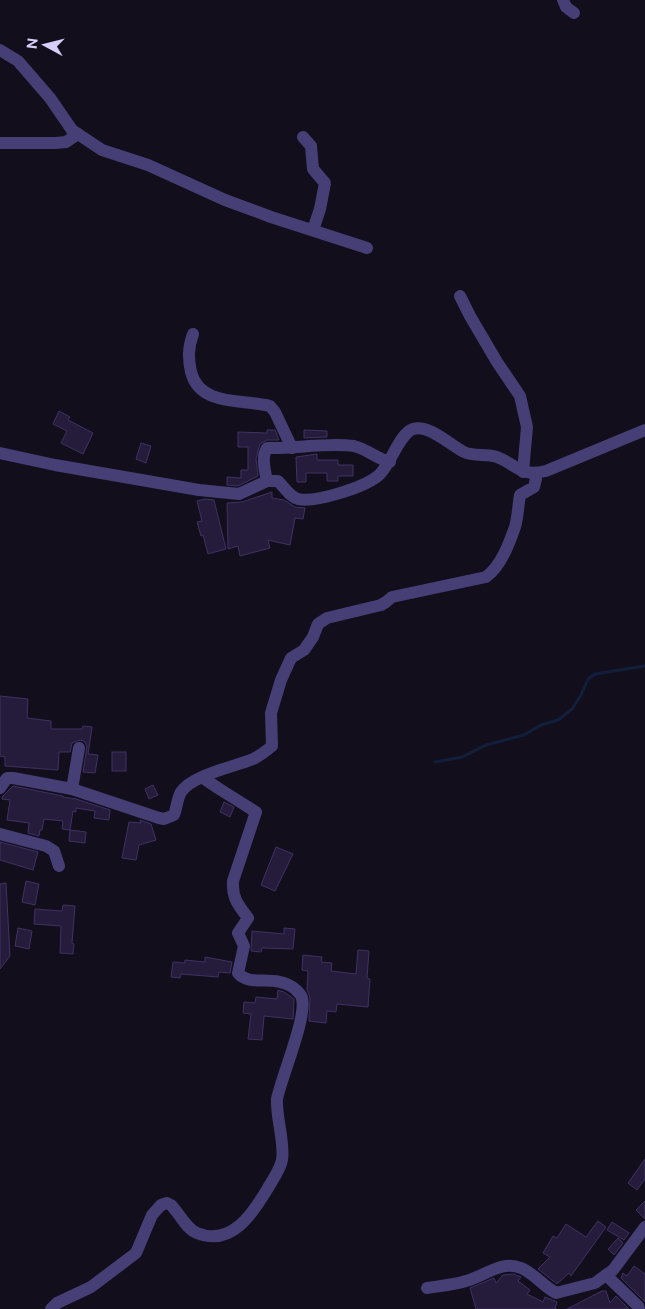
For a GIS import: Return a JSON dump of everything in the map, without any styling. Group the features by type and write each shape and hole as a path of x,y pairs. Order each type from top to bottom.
{"street":[{"path":"564,0 566,7 574,13"},
{"path":"0,50 18,62 50,98 72,130 102,150 148,165 234,204 367,248"},
{"path":"0,143 66,142 78,134"},
{"path":"302,137 311,146 313,169 325,183 313,230"},
{"path":"460,296 492,354 520,396 527,427 528,472"},
{"path":"193,334 188,350 193,379 200,391 222,399 270,406 275,412 292,448"},
{"path":"0,453 54,465 206,491 239,494 267,481 278,482 291,496 298,499 339,494 362,485 379,475 390,462 404,435 412,429 419,428 435,433 465,452 496,457 528,472 536,478 534,487 520,495 515,525 508,545 492,572 486,577 392,597 380,605 327,618 318,624 304,650 291,658 281,680 271,713 272,746 251,760 211,774 186,786 178,798 174,815 164,819 72,789 2,780"},
{"path":"528,472 546,471 645,430"},
{"path":"267,481 264,463 267,448 353,446 368,451 381,460 390,462"},
{"path":"72,789 79,748"},
{"path":"51,1309 57,1303 90,1287 136,1253 152,1215 161,1205 167,1203 171,1206 190,1229 196,1233 217,1236 226,1235 252,1214 280,1166 282,1155 276,1110 277,1099 300,1020 302,998 294,988 282,981 247,980 238,974 244,946 239,931 248,918 234,899 232,891 233,881 256,812 220,790 211,774"},
{"path":"0,834 46,846 54,852 59,866"},
{"path":"427,1288 467,1281 505,1265 520,1267 531,1272 556,1293 595,1283 613,1270 645,1227"},
{"path":"606,1275 639,1309"}],"building":[{"path":"59,411 70,417 68,420 93,433 83,454 61,443 67,431 53,424"},
{"path":"267,430 275,430 279,440 267,440 260,444 256,459 258,476 238,486 227,485 227,477 241,478 241,470 248,470 248,447 238,447 238,432 267,433"},
{"path":"304,430 327,431 327,437 304,438"},
{"path":"141,443 151,446 146,463 136,459"},
{"path":"317,454 317,460 338,460 338,465 353,465 353,476 338,476 338,481 327,481 327,473 306,473 306,482 297,482 296,457"},
{"path":"272,492 272,498 284,500 295,507 305,508 303,519 295,518 290,545 268,540 270,548 240,556 238,546 228,549 227,503 242,502"},
{"path":"205,499 214,500 226,549 208,554 197,522 202,521 197,501"},
{"path":"0,696 28,699 27,718 51,721 51,729 82,729 83,726 92,727 88,754 98,755 95,773 83,772 87,746 84,741 80,740 72,743 70,752 59,752 58,770 5,766 5,757 0,756"},
{"path":"112,752 126,752 126,771 112,771"},
{"path":"153,785 158,795 149,799 145,789"},
{"path":"13,786 76,799 110,810 109,820 94,818 95,811 76,808 76,812 73,811 70,830 62,829 63,821 44,819 39,836 28,833 29,823 7,820 10,800 2,799"},
{"path":"224,802 234,807 230,817 220,812"},
{"path":"140,820 151,824 156,840 139,845 136,860 122,858 129,822 141,823"},
{"path":"70,830 86,832 85,843 69,841"},
{"path":"0,842 38,852 33,870 0,860"},
{"path":"276,847 293,854 275,891 261,885"},
{"path":"26,881 39,884 35,905 22,902"},
{"path":"6,883 10,956 0,969 0,884"},
{"path":"63,905 75,906 73,954 60,953 61,926 34,924 35,909 62,911"},
{"path":"18,928 32,931 29,949 15,946"},
{"path":"284,928 295,929 293,949 262,948 261,952 251,951 252,931 284,934"},
{"path":"358,950 369,951 367,978 370,979 368,1007 337,1004 336,1012 327,1011 326,1023 309,1021 308,971 302,970 303,955 322,957 321,962 332,963 331,971 356,974"},
{"path":"205,957 232,962 230,973 219,972 218,977 181,974 180,978 171,977 173,962 185,963 185,960 205,962"},
{"path":"278,990 294,999 293,1019 264,1016 262,1040 248,1039 251,1014 243,1013 244,1002 255,1003 256,997 277,999"},
{"path":"645,1159 645,1179 637,1190 628,1183"},
{"path":"645,1201 645,1219 636,1210"},
{"path":"598,1221 606,1227 571,1276 569,1273 557,1284 538,1269 550,1257 543,1253 553,1236 557,1238 566,1224 586,1237"},
{"path":"612,1222 629,1233 624,1240 607,1230"},
{"path":"618,1238 623,1243 614,1255 608,1249"},
{"path":"634,1266 645,1274 645,1302 621,1278 623,1273 627,1276"},
{"path":"513,1274 521,1277 518,1281 530,1290 527,1294 543,1302 545,1297 557,1302 555,1308 557,1309 476,1309 470,1288 494,1278 496,1283 503,1275"},
{"path":"602,1291 606,1291 610,1303 616,1296 629,1309 567,1309"}],"waterway":[{"path":"435,762 462,757 486,745 524,735 541,725 558,720 572,709 588,679 595,674 645,666"}]}
